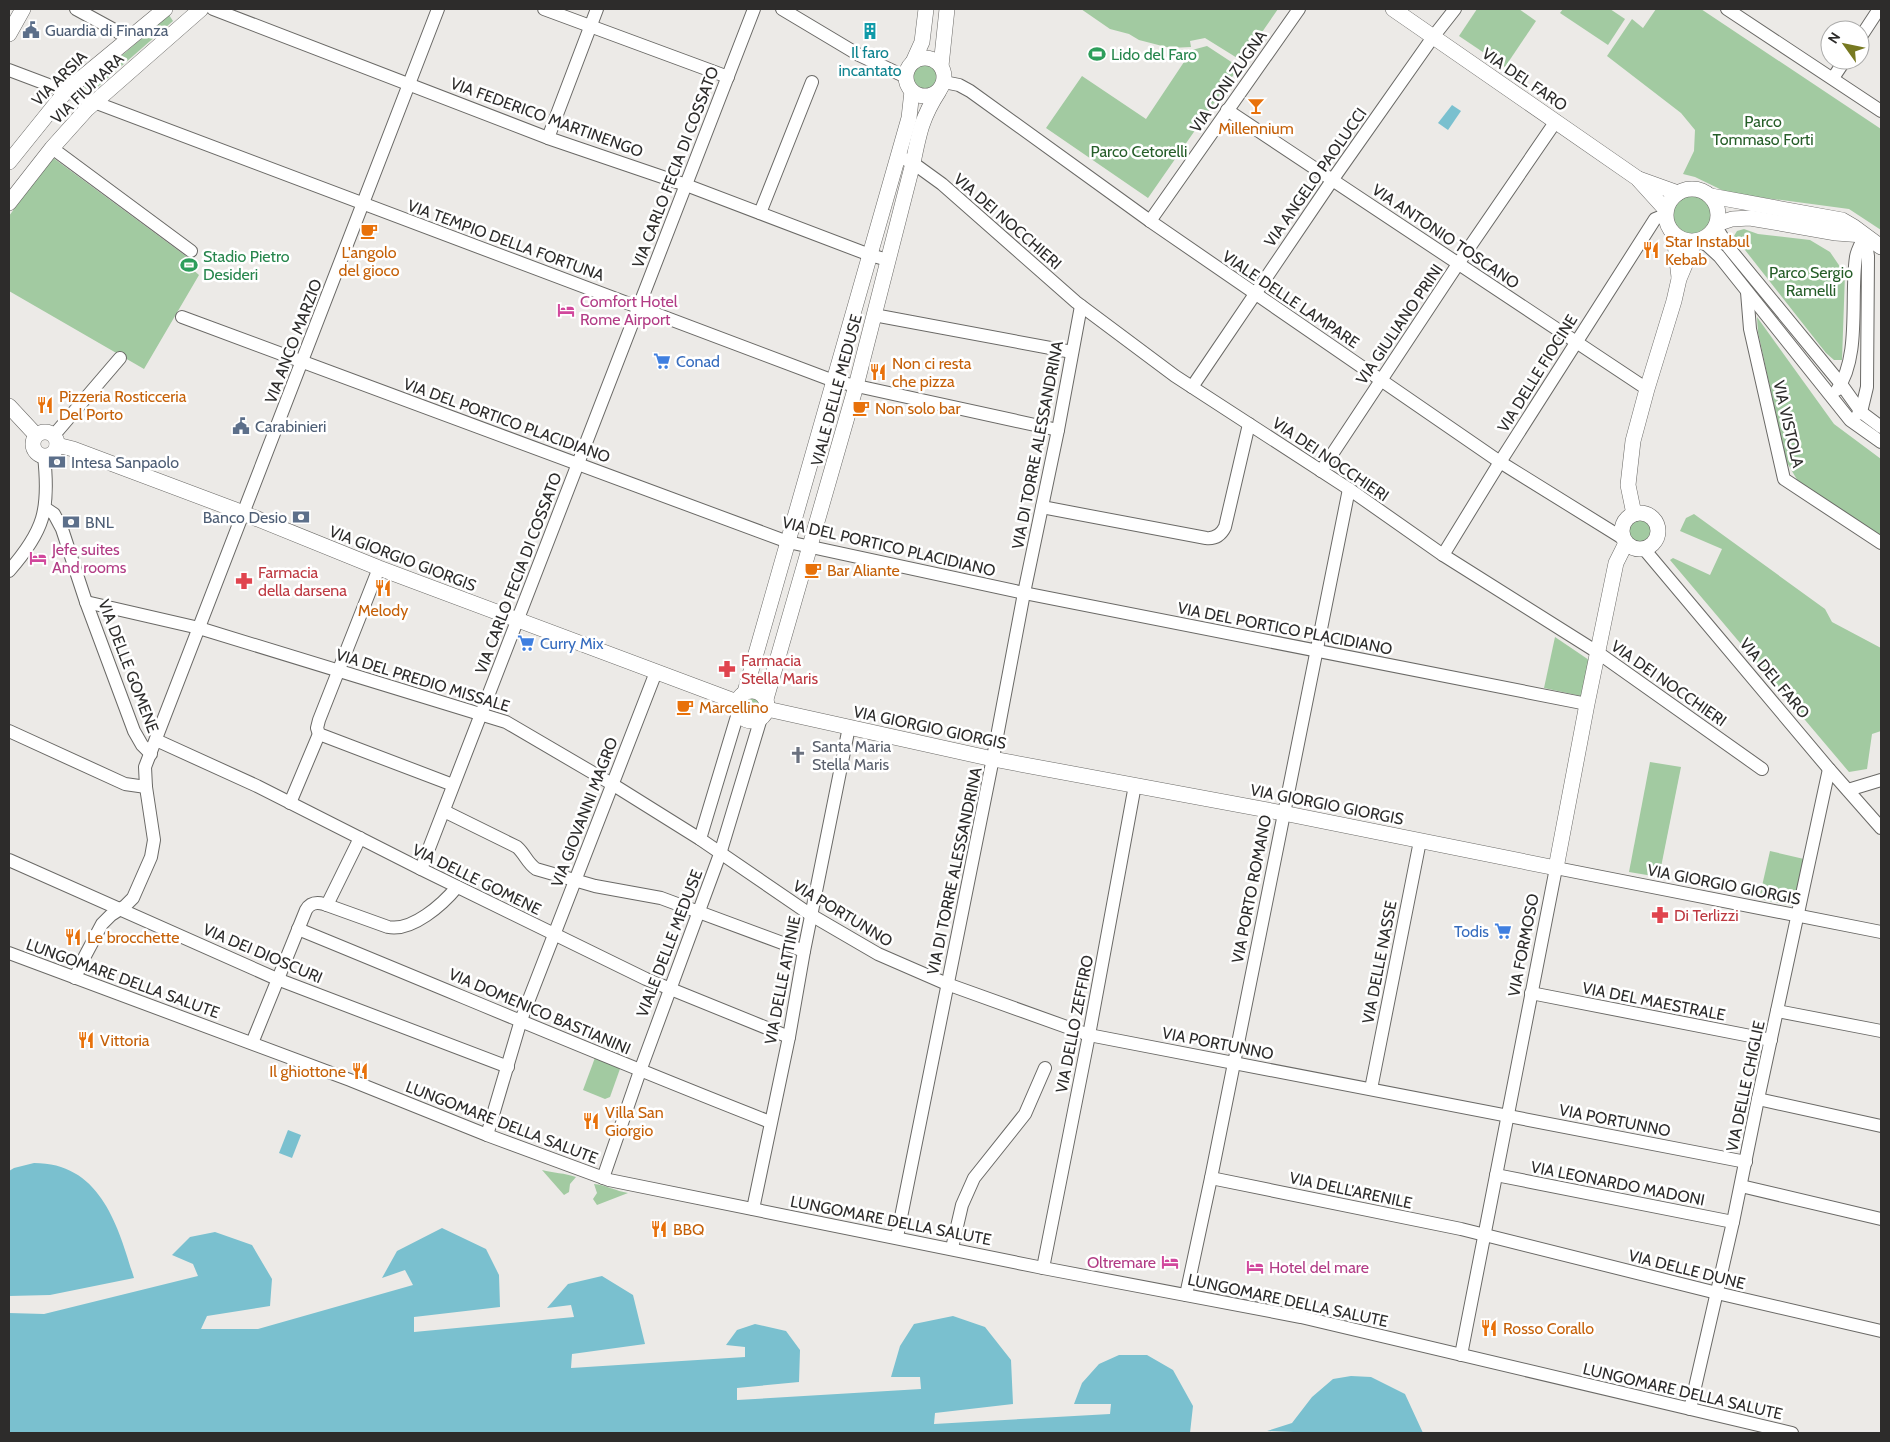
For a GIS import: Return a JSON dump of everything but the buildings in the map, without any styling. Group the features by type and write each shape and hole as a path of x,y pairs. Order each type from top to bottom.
{"street":[{"path":"9,34 23,9"},
{"path":"76,9 129,38"},
{"name":"VIA ARSIA","path":"9,162 67,90 165,9"},
{"name":"VIA FIUMARA","path":"9,203 52,148 95,102 201,9"},
{"name":"VIA FEDERICO MARTINENGO","path":"213,9 548,138 686,185 870,255 888,260"},
{"name":"VIA ANCO MARZIO","path":"146,787 145,767 438,9"},
{"path":"544,9 728,77"},
{"path":"548,138 597,9"},
{"name":"VIA CARLO FECIA DI COSSATO","path":"421,869 754,9"},
{"path":"782,9 909,84 922,96 928,96 941,86 944,71 931,58 918,58 913,62"},
{"path":"909,84 906,72 922,42 926,9"},
{"path":"941,66 947,9"},
{"name":"VIA CONI ZUGNA","path":"1150,221 1299,9"},
{"name":"VIA DEL FARO","path":"1393,9 1636,178 1666,213"},
{"name":"VIA ANGELO PAOLUCCI","path":"1192,387 1333,179 1433,37 1455,9"},
{"path":"1727,9 1881,111"},
{"path":"1870,23 1879,9"},
{"name":"VIA TEMPIO DELLA FORTUNA","path":"9,70 67,90 362,204 834,381 1058,430"},
{"path":"1833,78 1838,70"},
{"path":"760,213 812,82"},
{"name":"VIALE DELLE MEDUSE","path":"700,839 788,542 898,156 910,112 909,84"},
{"name":"VIALE DELLE LAMPARE","path":"941,86 959,85 970,91 1255,294 1500,462 1625,541"},
{"name":"VIALE DELLE MEDUSE","path":"602,1178 720,854 764,709 856,386 913,163 921,124 941,86"},
{"name":"VIA ANTONIO TOSCANO","path":"1227,110 1576,340 1647,389"},
{"name":"VIA GIULIANO PRINI","path":"1321,471 1458,264 1556,121"},
{"path":"52,148 191,251"},
{"name":"VIA DEI NOCCHIERI","path":"898,156 913,163 946,187 1081,306 1192,387 1321,471 1444,555 1597,652 1762,769"},
{"name":"VIA DEL FARO","path":"1636,178 1678,193"},
{"path":"1679,279 1674,235 1666,222 1666,213 1672,197 1686,189 1704,191 1711,196 1842,220 1881,247"},
{"path":"1711,196 1718,209 1716,226 1729,248 1841,384 1861,412 1881,427"},
{"name":"VIA DELLE FIOCINE","path":"1444,555 1576,340 1655,219 1666,213"},
{"path":"1634,514 1628,484 1633,441 1679,279 1697,241 1705,238 1716,226 1732,219 1750,218 1836,233 1865,235"},
{"path":"1674,235 1684,240 1697,241 1707,245 1719,256 1850,420 1881,442"},
{"path":"1831,398 1841,384 1850,363 1856,255 1865,235"},
{"path":"1850,420 1861,412 1866,387 1868,256 1865,235"},
{"name":"VIA VISTOLA","path":"1747,292 1750,329 1784,479 1881,543"},
{"name":"VIA DI TORRE ALESSANDRINA","path":"898,1237 1081,306"},
{"path":"874,314 1072,352"},
{"name":"VIA DEL PORTICO PLACIDIANO","path":"182,317 788,542 1024,593 1587,704"},
{"path":"56,440 43,431 36,435 32,442 34,450 44,456 51,454 56,440 120,358"},
{"path":"9,406 36,435"},
{"path":"1042,507 1209,538 1218,536 1224,531 1249,424"},
{"name":"VIA GIORGIO GIORGIS","path":"56,440 73,449 380,568 740,702"},
{"path":"9,571 33,541 42,522 45,508 44,456"},
{"name":"VIA PORTO ROMANO","path":"1186,1295 1348,489"},
{"name":"VIA DELLE GOMENE","path":"45,508 52,512 60,523 86,602 134,732 142,745 151,754"},
{"path":"1634,514 1646,514 1652,517 1658,527 1657,537 1654,542 1644,549 1634,549 1625,541 1622,527 1629,517 1634,514"},
{"name":"VIA FORMOSO","path":"1461,1355 1597,652 1616,563 1625,541"},
{"name":"VIA DEL FARO","path":"1644,549 1881,828"},
{"path":"290,803 318,734 317,724 380,568"},
{"name":"VIA DEL PREDIO MISSALE","path":"86,602 199,628 506,722 612,784 700,839 720,854"},
{"name":"VIA GIOVANNI MAGRO","path":"486,1134 521,1020 656,672"},
{"path":"756,691 764,709 755,721 747,720 740,702 756,691"},
{"name":"VIA GIORGIO GIORGIS","path":"764,709 993,759 1283,813 1881,932"},
{"name":"VIA DELLE ATTINIE","path":"752,1209 789,1036 849,727"},
{"path":"9,730 125,784 146,787 154,836 152,854 135,894 128,904 110,914 102,924 84,956 75,978"},
{"path":"318,734 453,785"},
{"name":"VIA DELLE GOMENE","path":"156,740 257,786 457,887 670,989 789,1036"},
{"name":"VIA DELLE CHIGLIE","path":"1690,1410 1741,1186 1829,769"},
{"path":"1848,790 1881,780"},
{"name":"VIA DELLO ZEFFIRO","path":"1043,1268 1089,1036 1135,785"},
{"path":"448,813 516,848 523,853 534,868 576,881 656,896 804,951"},
{"path":"327,905 360,838"},
{"name":"VIA DELLE NASSE","path":"1371,1089 1420,841"},
{"name":"VIA PORTUNNO","path":"720,854 811,915 878,954 947,984 1089,1036 1746,1162"},
{"name":"VIA DEI DIOSCURI","path":"9,860 277,979 508,1067"},
{"path":"252,1043 277,979 309,906 316,903 327,905 388,928 398,928 411,923 438,906 457,887"},
{"name":"VIA DOMENICO BASTIANINI","path":"298,929 640,1071 770,1122"},
{"name":"LUNGOMARE DELLA SALUTE","path":"9,953 252,1043 602,1178 1043,1268 1301,1317 1792,1433"},
{"name":"VIA DEL MAESTRALE","path":"1531,994 1771,1040"},
{"path":"1777,1011 1881,1031"},
{"path":"952,1248 962,1205 974,1178 1024,1114 1045,1068"},
{"path":"1758,1099 1881,1126"},
{"name":"VIA LEONARDO MADONI","path":"1496,1175 1733,1222"},
{"name":"VIA DELL'ARENILE","path":"1211,1178 1485,1236"},
{"path":"1741,1186 1881,1219"},
{"name":"VIA DELLE DUNE","path":"1485,1236 1716,1293 1881,1331"}],"green space":[{"path":"1081,9 1278,9 1242,61 1205,38 1190,41 1191,47 1170,48 1139,40 1129,34 1110,29"},
{"path":"1477,9 1519,9 1536,21 1505,67 1459,36"},
{"path":"1563,9 1610,9 1625,19 1608,45 1560,13"},
{"name":"Parco Tommaso Forti","path":"1656,9 1701,9 1881,129 1881,230 1849,209 1728,193 1695,177 1683,174 1694,151 1695,130 1681,113 1607,56 1632,19 1643,28"},
{"path":"169,15 173,21 93,91 84,88"},
{"name":"Parco Cetorelli","path":"1207,46 1239,67 1148,198 1046,128 1082,76 1146,119 1192,50"},
{"path":"925,64 934,68 938,77 934,86 925,90 916,86 912,77 916,68"},
{"path":"52,157 194,262 191,268 199,275 144,369 9,291 9,216"},
{"path":"1691,194 1705,200 1711,214 1705,228 1691,234 1677,228 1671,214 1677,200"},
{"name":"Parco Sergio Ramelli","path":"1744,229 1758,234 1810,240 1830,252 1845,274 1842,360 1834,360 1826,353 1734,236 1737,231"},
{"path":"1757,317 1834,424 1881,459 1881,537 1799,483 1786,461 1758,332"},
{"path":"1694,514 1825,609 1832,622 1881,648 1881,731 1872,734 1867,769 1849,772 1670,560 1673,558 1710,575 1722,549 1680,531 1686,518"},
{"path":"1641,520 1650,523 1653,532 1650,541 1641,544 1632,541 1629,532 1632,523"},
{"path":"1555,637 1589,660 1581,696 1544,688"},
{"path":"752,696 759,699 762,706 759,713 752,716 745,713 742,706 745,699"},
{"path":"1650,762 1681,767 1659,877 1629,872"},
{"path":"1770,851 1804,859 1793,906 1759,899"},
{"path":"596,1055 621,1066 610,1097 605,1099 583,1090"},
{"path":"542,1170 576,1177 570,1184 569,1192 564,1195"},
{"path":"594,1184 628,1193 597,1205 593,1199 597,1193"}],"water":[{"path":"1452,105 1461,111 1448,130 1438,123"},
{"path":"288,1130 301,1135 292,1158 279,1153"},
{"path":"34,1163 57,1166 76,1174 91,1186 103,1201 113,1219 134,1278 50,1295 9,1296 9,1171"},
{"path":"442,1228 486,1249 499,1275 500,1307 414,1317 414,1332 574,1317 571,1305 547,1308 568,1284 602,1276 633,1295 645,1344 572,1354 571,1368 745,1357 745,1347 726,1345 737,1330 755,1324 786,1331 800,1350 799,1382 737,1388 737,1400 921,1389 920,1377 891,1377 900,1346 914,1324 953,1316 985,1327 1011,1360 1013,1404 935,1413 934,1424 1110,1414 1111,1404 1074,1404 1082,1383 1099,1364 1119,1355 1147,1355 1173,1370 1193,1406 1190,1433 9,1433 9,1313 44,1314 198,1276 193,1264 172,1255 190,1237 215,1232 252,1245 272,1279 270,1306 207,1316 201,1329 258,1329 413,1285 405,1270 382,1278 397,1251"},
{"path":"1351,1376 1371,1377 1405,1394 1423,1433 1267,1431 1292,1423 1312,1397 1333,1379"}],"place":[{"name":"Guardia di Finanza","path":"31,30"},
{"name":"Il faro incantato","path":"870,31"},
{"name":"Lido del Faro","path":"1097,54"},
{"name":"Millennium","path":"1256,106"},
{"name":"L'angolo del gioco","path":"369,231"},
{"name":"Star Instabul Kebab","path":"1651,250"},
{"name":"Stadio Pietro Desideri","path":"189,265"},
{"name":"Comfort Hotel Rome Airport","path":"566,310"},
{"name":"Conad","path":"662,361"},
{"name":"Non ci resta che pizza","path":"878,372"},
{"name":"Pizzeria Rosticceria Del Porto","path":"45,405"},
{"name":"Non solo bar","path":"861,408"},
{"name":"Carabinieri","path":"241,426"},
{"name":"Intesa Sanpaolo","path":"57,462"},
{"name":"Banco Desio","path":"301,517"},
{"name":"BNL","path":"71,522"},
{"name":"Jefe suites And rooms","path":"38,558"},
{"name":"Bar Aliante","path":"813,570"},
{"name":"Farmacia della darsena","path":"244,581"},
{"name":"Melody","path":"383,588"},
{"name":"Curry Mix","path":"526,643"},
{"name":"Farmacia Stella Maris","path":"727,669"},
{"name":"Marcellino","path":"685,707"},
{"name":"Santa Maria Stella Maris","path":"798,755"},
{"name":"Di Terlizzi","path":"1660,915"},
{"name":"Todis","path":"1503,931"},
{"name":"Le brocchette","path":"73,937"},
{"name":"Vittoria","path":"86,1040"},
{"name":"Il ghiottone","path":"360,1071"},
{"name":"Villa San Giorgio","path":"591,1121"},
{"name":"BBQ","path":"659,1229"},
{"name":"Oltremare","path":"1170,1262"},
{"name":"Hotel del mare","path":"1255,1267"},
{"name":"Rosso Corallo","path":"1489,1328"}]}
